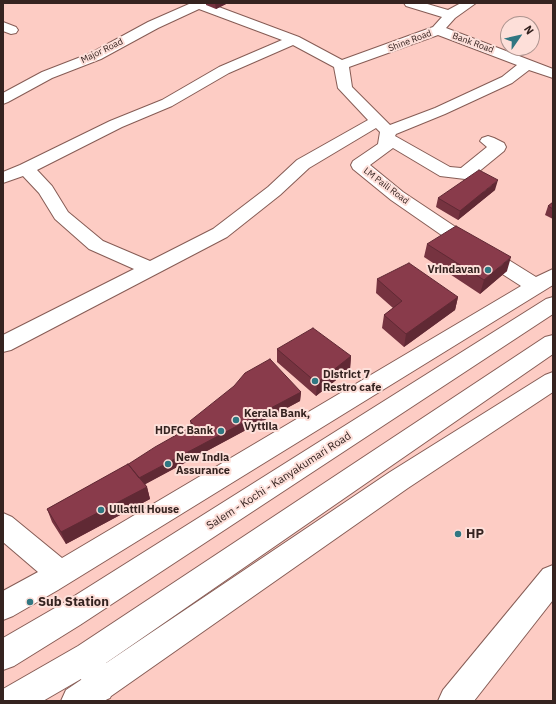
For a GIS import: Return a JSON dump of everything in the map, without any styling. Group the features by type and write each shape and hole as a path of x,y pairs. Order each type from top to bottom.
{"main road":[{"path":"410,3 450,15"},
{"name":"Shine Road","path":"342,65 438,30 450,15 470,3"},
{"path":"197,4 294,40 342,65 345,88 384,130 446,172 465,174 498,147 488,141"},
{"name":"Major Road","path":"3,99 47,74 96,56 153,25 197,4"},
{"name":"Bank Road","path":"438,30 553,74"},
{"path":"3,178 26,169 116,124 167,103 224,70 294,40"},
{"path":"3,344 220,233 274,191 303,164 329,148 440,111 507,80 527,64"},
{"name":"LM Paili Road","path":"384,130 386,146 359,165 403,200 547,289"},
{"path":"329,148 359,165"},
{"path":"26,169 46,190 61,215 96,245 151,269"},
{"path":"3,606 547,289"},
{"name":"Salem - Kochi - Kanyakumari Road","path":"3,655 70,615 547,289"},
{"path":"12,701 89,657 553,343"},
{"path":"89,657 96,696 399,480 553,381"},
{"path":"3,525 59,573"},
{"path":"454,701 553,578"}],"building":[{"path":"479,170 498,180 460,211 438,198"},
{"path":"553,202 553,209 548,206"},
{"path":"456,226 511,257 484,280 427,244"},
{"path":"409,263 458,297 406,334 384,315 402,301 377,279"},
{"path":"313,328 351,356 317,383 277,349"},
{"path":"270,359 301,392 139,478 128,464 194,425 190,421 234,386 245,373"},
{"path":"128,464 147,487 61,532 47,509"}],"place":[{"name":"Vrindavan","path":"488,270"},
{"name":"District 7 Restro cafe","path":"315,381"},
{"name":"Kerala Bank, Vyttila","path":"236,420"},
{"name":"HDFC Bank","path":"221,431"},
{"name":"New India Assurance","path":"168,464"},
{"name":"Ullattil House","path":"101,510"},
{"name":"HP","path":"458,534"},
{"name":"Sub Station","path":"30,602"}]}
